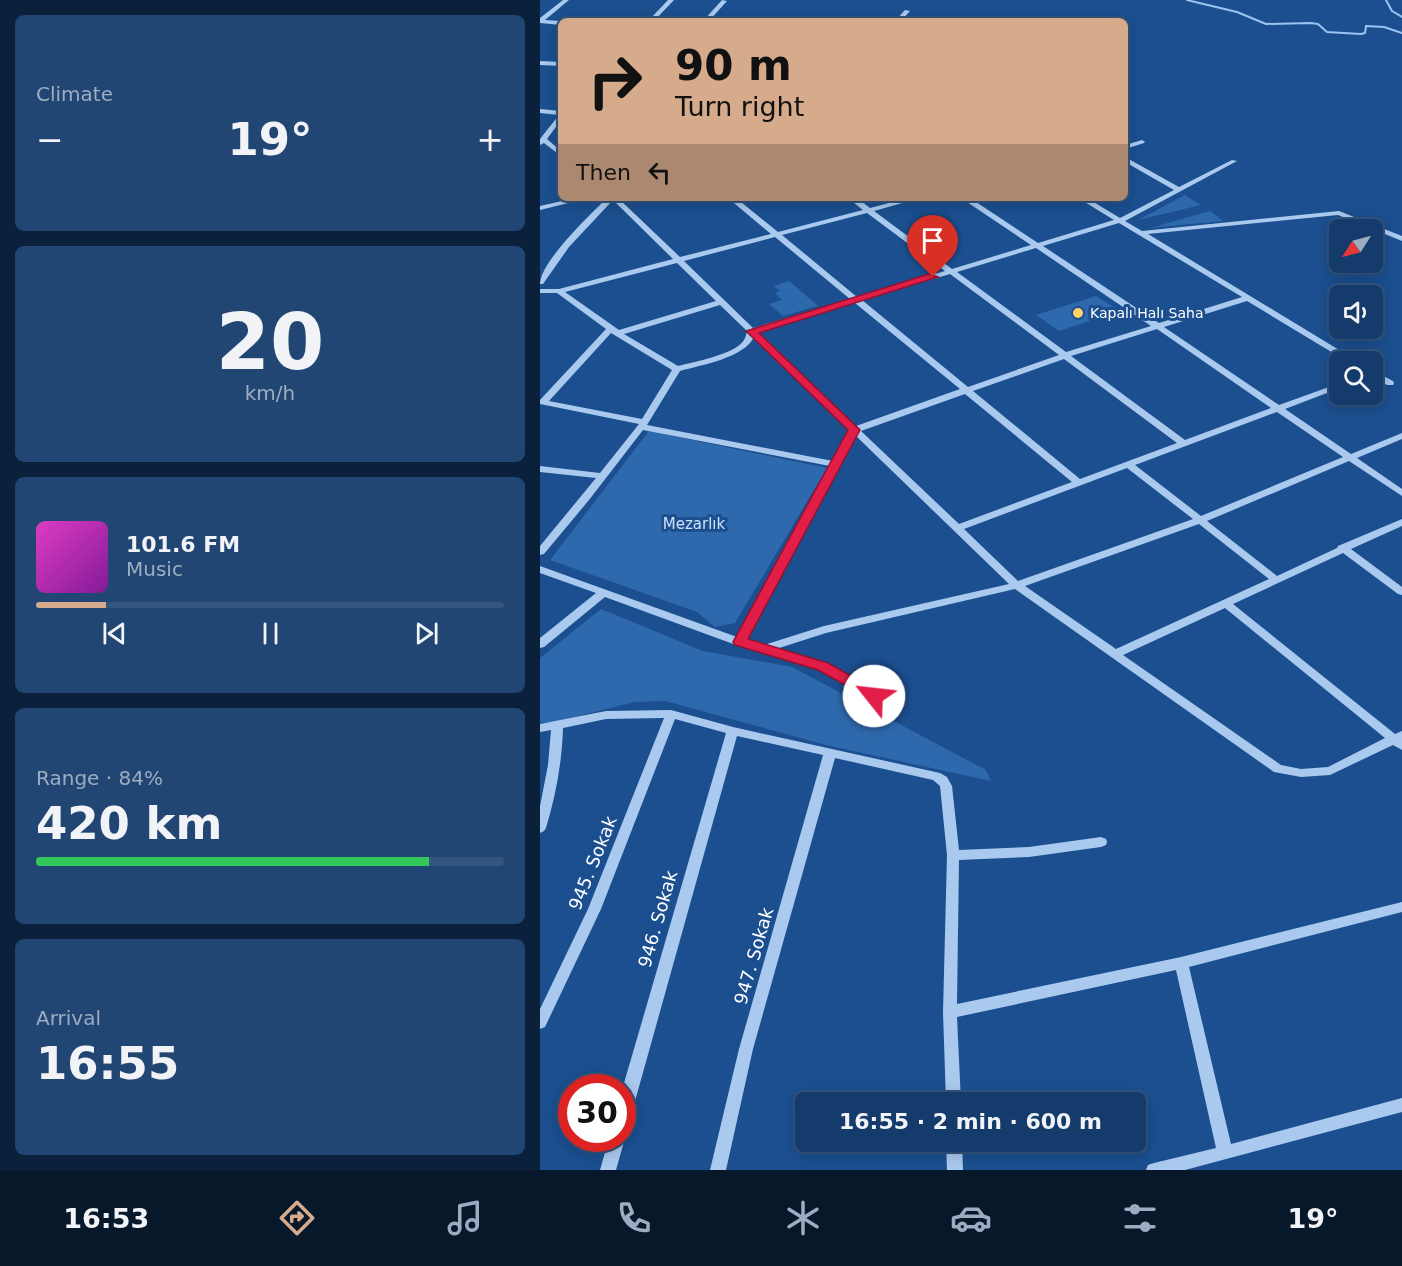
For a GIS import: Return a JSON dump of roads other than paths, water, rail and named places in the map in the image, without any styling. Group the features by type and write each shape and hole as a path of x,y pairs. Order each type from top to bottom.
{"street":[{"path":"540,21 566,0"},
{"path":"654,18 671,0"},
{"path":"709,18 724,1"},
{"path":"901,18 907,11"},
{"path":"540,21 558,22"},
{"path":"540,63 558,64"},
{"path":"540,111 558,114"},
{"path":"558,119 542,141 558,152"},
{"path":"1128,146 1142,142"},
{"path":"1128,161 1179,190"},
{"path":"751,331 1120,221 1234,161"},
{"path":"542,209 573,201"},
{"path":"540,282 566,245 610,201"},
{"path":"616,201 1017,585 1278,769 1301,773 1330,771 1400,740 1229,606"},
{"path":"736,201 1080,483"},
{"path":"856,201 1185,444"},
{"path":"540,291 559,291 904,201"},
{"path":"969,201 1402,493"},
{"path":"1087,201 1337,351"},
{"path":"1140,233 1339,213 1402,239"},
{"path":"559,291 615,331 677,369"},
{"path":"740,642 854,430 967,389 1248,298"},
{"path":"721,302 615,331 543,402 835,464"},
{"path":"540,551 643,424 677,369 711,360 740,347 748,340 751,331"},
{"path":"1383,379 1390,383"},
{"path":"957,528 1329,389"},
{"path":"765,649 824,630 1017,585 1200,520 1402,436"},
{"path":"1130,465 1276,580"},
{"path":"540,469 602,476"},
{"path":"1115,654 1402,522"},
{"path":"1342,548 1402,592"},
{"path":"540,569 740,642 823,667 874,696"},
{"path":"540,644 604,592"},
{"path":"540,728 606,715 671,714 733,731 936,776 943,780 946,786 953,855 950,1012 953,1092"},
{"name":"945. Sokak","path":"540,1023 564,978 606,882 671,714"},
{"path":"540,828 547,807 557,747 557,726"},
{"name":"946. Sokak","path":"635,1074 733,731"},
{"name":"947. Sokak","path":"718,1170 746,1049 830,753"},
{"path":"953,855 1029,852 1101,842"},
{"path":"950,1012 1181,963 1402,907"},
{"path":"1181,963 1225,1153"},
{"path":"1154,1170 1402,1105"},
{"path":"608,1170 613,1152"},
{"path":"954,1152 955,1170"}],"waterway":[{"path":"1187,0 1237,12 1266,24 1311,23 1318,24 1327,32 1361,34 1365,33 1366,26 1384,27 1402,33"},
{"path":"1386,0 1392,11 1402,17"}],"place":[{"name":"Kapalı Halı Saha","path":"1078,313"}],"park label":[{"name":"Mezarlık","path":"694,524"}]}
